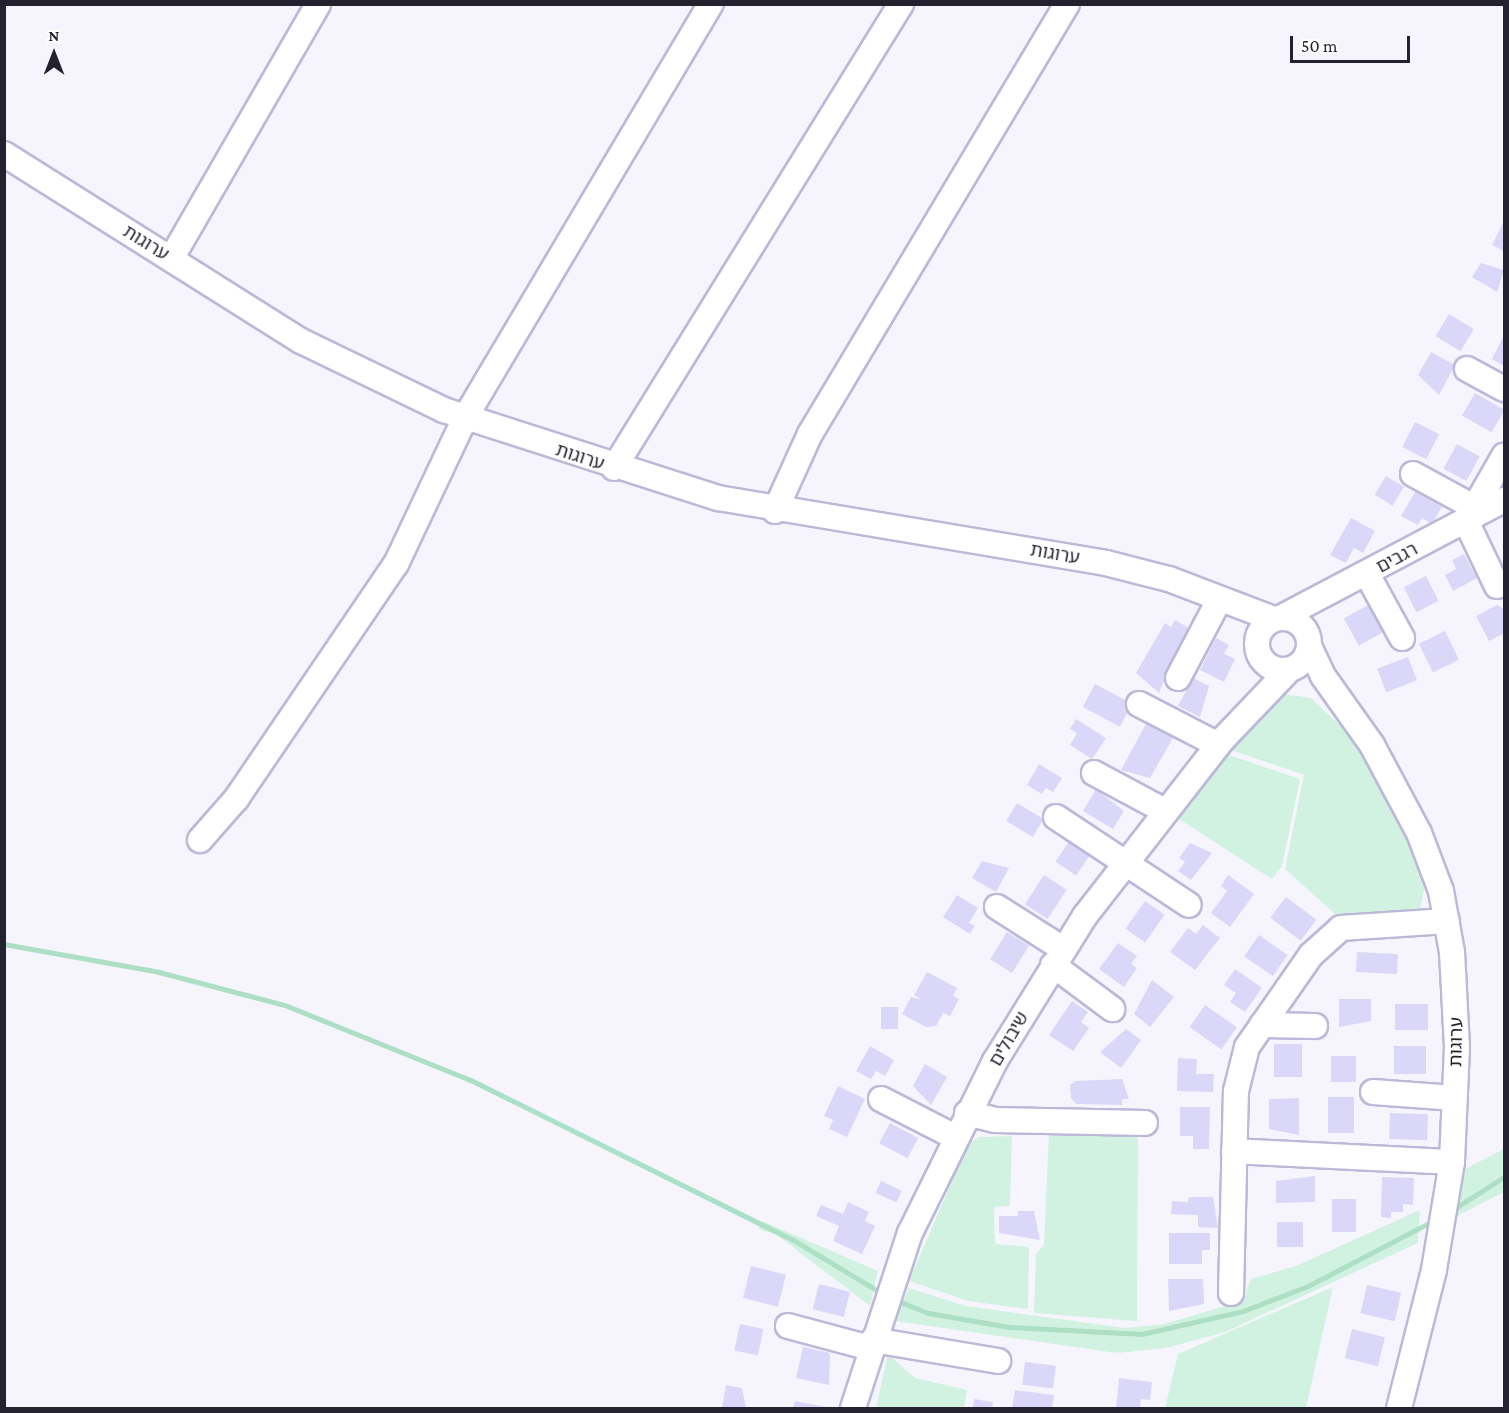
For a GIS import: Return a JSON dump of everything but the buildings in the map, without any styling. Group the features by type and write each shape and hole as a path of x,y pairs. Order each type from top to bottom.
{"street":[{"path":"171,259 318,4"},
{"path":"200,840 237,799 396,564 466,416 711,4"},
{"path":"614,468 901,4"},
{"path":"775,511 810,434 1067,4"},
{"name":"ערוגות","path":"4,153 331,358 466,416 614,468 775,511 1106,562 1169,579 1216,601 1277,619"},
{"path":"1467,369 1504,388"},
{"path":"1470,514 1501,472"},
{"path":"1413,474 1470,514 1497,586"},
{"name":"רגבים","path":"1277,619 1327,596 1470,514 1504,500"},
{"path":"1367,574 1402,638"},
{"path":"1309,643 1300,624 1277,619 1261,629 1258,651 1274,669 1291,669 1309,643 1327,596"},
{"path":"1178,678 1216,601"},
{"name":"ערוגות","path":"1216,601 1243,623 1258,651"},
{"name":"ערוגות","path":"1309,643 1338,698 1372,745 1419,833 1447,921 1456,1008 1452,1162 1434,1270 1399,1408"},
{"name":"שיבולים","path":"1244,714 1256,686 1258,651"},
{"name":"ערוגות","path":"1291,669 1338,698"},
{"name":"שיבולים","path":"854,1408 871,1344 910,1233 967,1113 1058,957 1127,860 1218,745 1244,714 1291,669"},
{"path":"1139,704 1218,745"},
{"path":"1094,773 1165,811"},
{"path":"1056,817 1127,860 1189,905"},
{"path":"997,907 1058,957 1112,1009"},
{"path":"1231,1293 1238,1072 1262,1025 1320,944 1341,928 1447,921"},
{"path":"1262,1025 1315,1026"},
{"path":"1373,1092 1455,1098"},
{"path":"881,1099 955,1137"},
{"path":"967,1113 995,1120 1145,1123"},
{"path":"1234,1151 1452,1162"},
{"path":"788,1326 871,1344 998,1361"}],"green space":[{"path":"1284,694 1311,698 1348,733 1388,797 1426,881 1420,909 1335,914 1285,869 1304,775 1228,749"},
{"path":"1226,754 1300,779 1282,866 1272,879 1179,819 1179,811"},
{"path":"1049,1131 1138,1137 1137,1321 1034,1313 1036,1254 1044,1245"},
{"path":"1012,1136 1010,1206 994,1207 995,1244 1029,1247 1028,1309 968,1301 909,1281 968,1144 979,1137"},
{"path":"1504,1149 1504,1192 1457,1216 1465,1169"},
{"path":"1420,1210 1418,1243 1225,1332 1166,1348 1117,1353 894,1321 909,1288 966,1306 1124,1328 1164,1324 1242,1301 1251,1279 1296,1266"},
{"path":"762,1221 878,1271 870,1306 777,1235 759,1229"},
{"path":"1333,1287 1306,1408 1165,1408 1178,1354"},
{"path":"888,1354 915,1378 967,1390 964,1408 876,1408"}],"waterway":[{"path":"4,944 159,972 285,1005 471,1080 792,1239 883,1294"},
{"path":"1454,1209 1504,1177"},
{"path":"896,1300 929,1313 1009,1327 1142,1334 1243,1311 1308,1286 1433,1221"}]}
